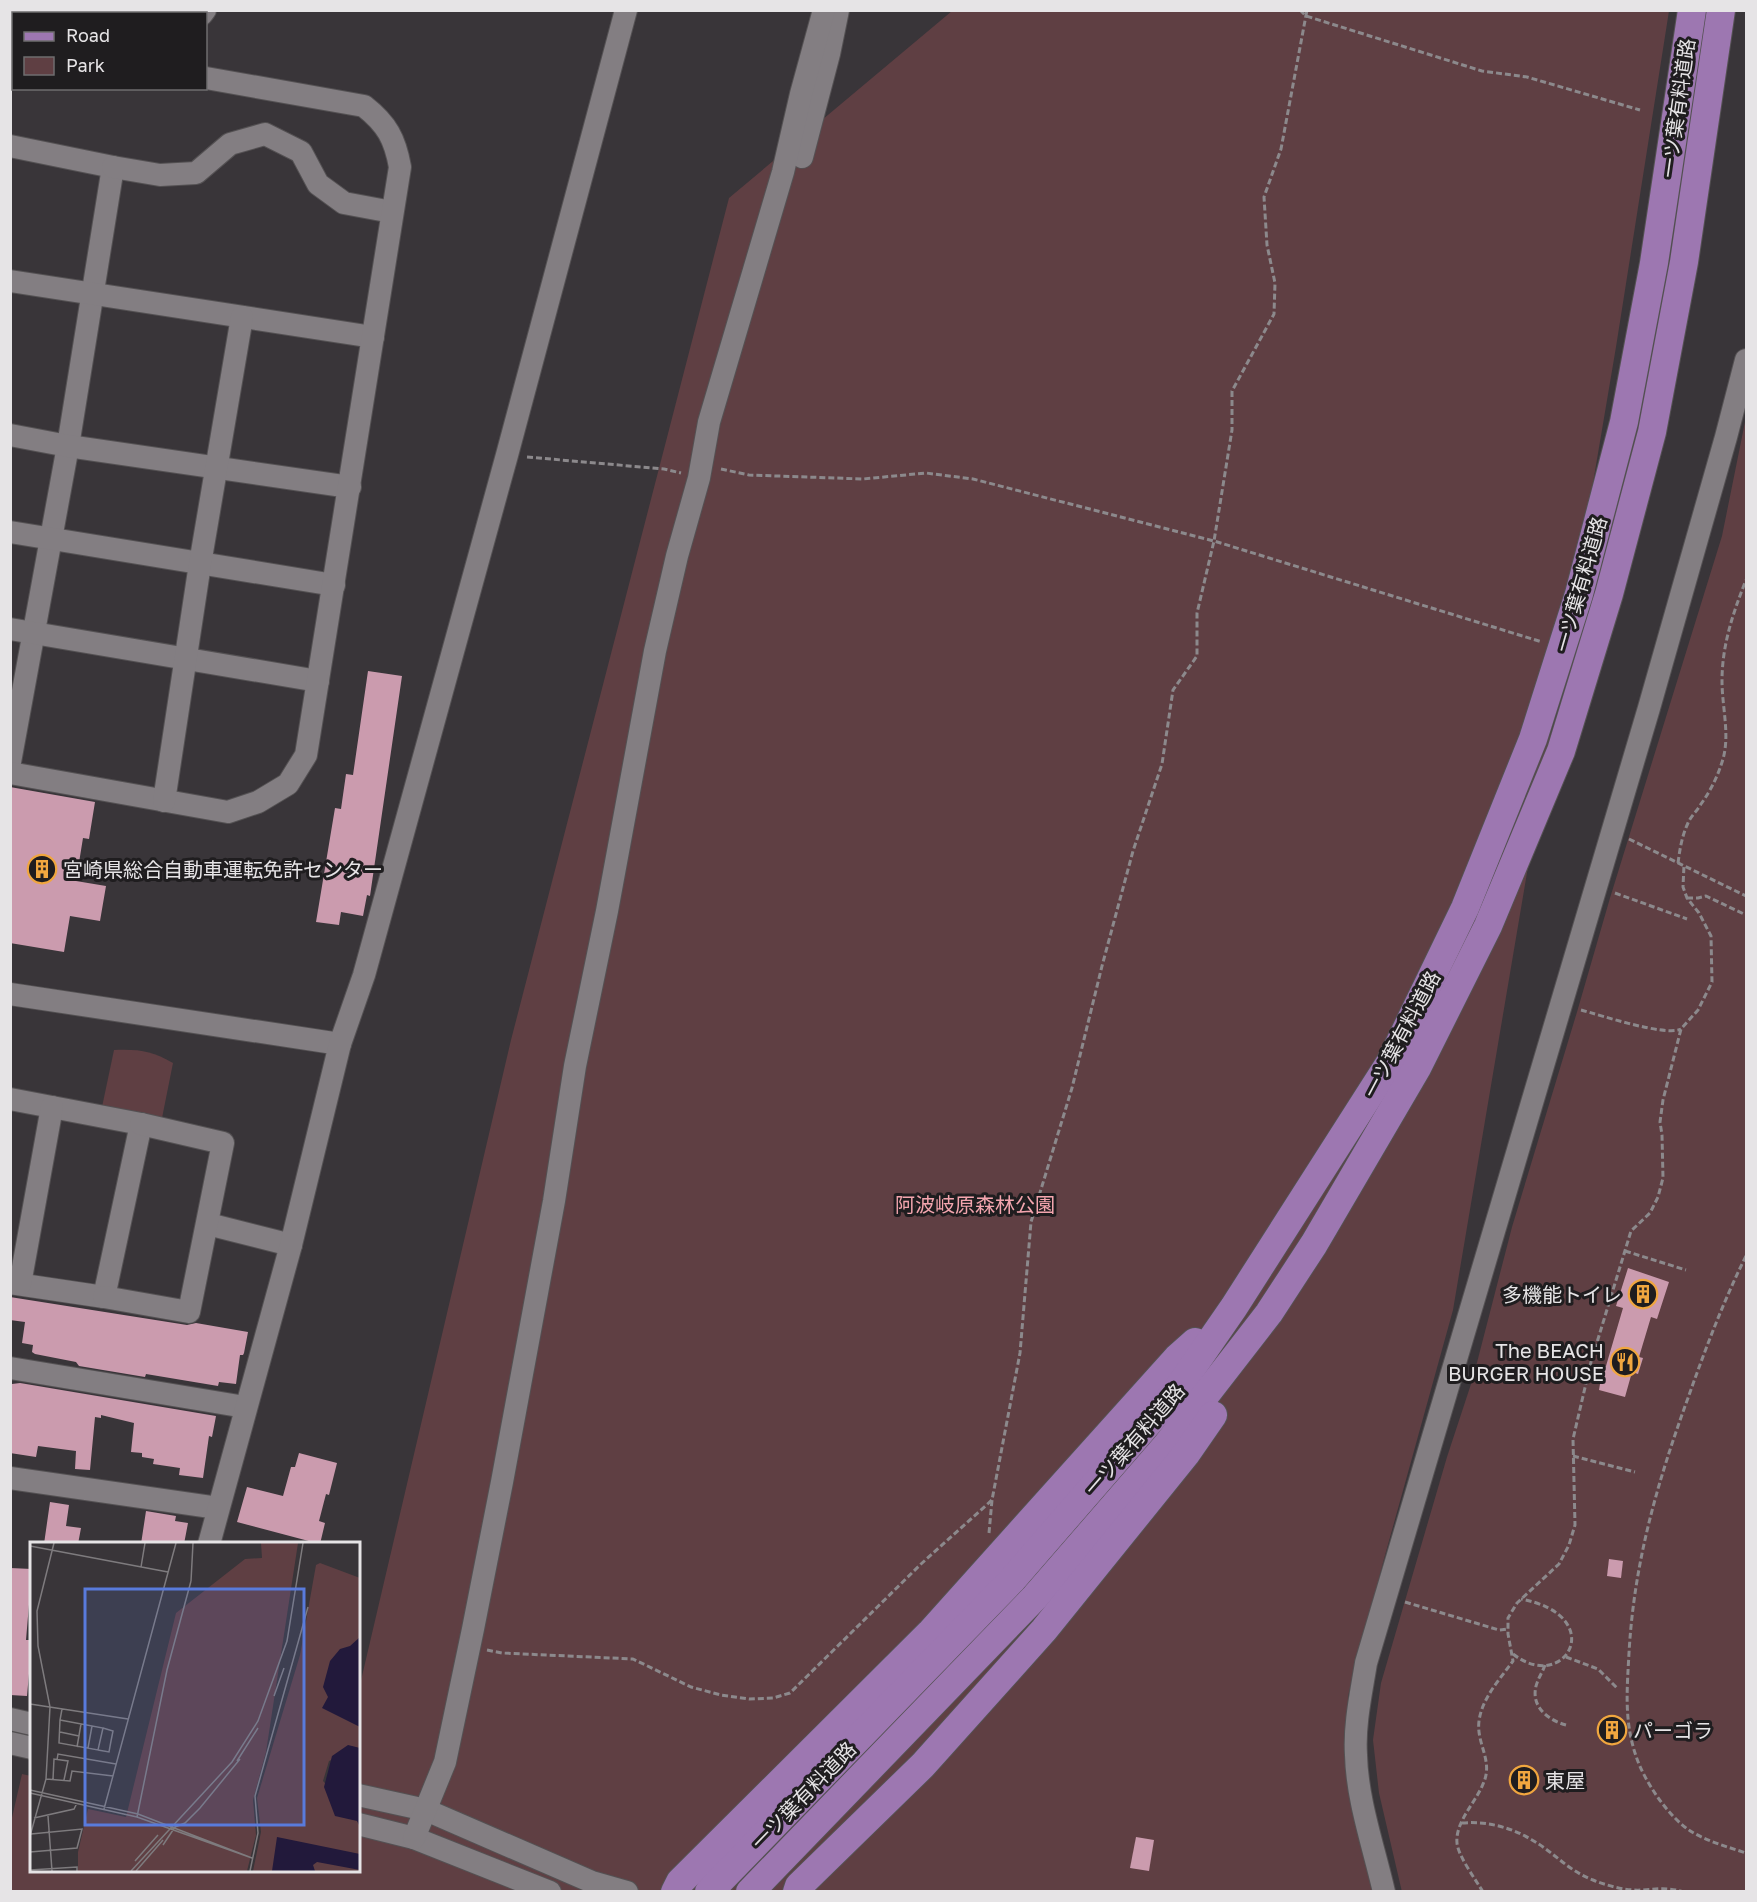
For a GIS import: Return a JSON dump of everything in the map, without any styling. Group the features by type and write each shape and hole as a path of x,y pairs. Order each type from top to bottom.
{"main road":[{"name":"一ツ葉有料道路","path":"709,1892 1012,1580 1176,1391 1234,1308 1391,1061 1465,908 1533,739 1579,594 1624,422 1654,263 1692,10"},
{"name":"一ツ葉有料道路","path":"750,1892 1035,1597 1166,1446 1269,1313 1314,1244 1417,1068 1488,926 1561,751 1609,594 1652,432 1684,261 1721,10"},
{"path":"675,1892 680,1882 930,1632 1177,1358 1234,1308"},
{"path":"794,1890 923,1766 1044,1630 1186,1454 1255,1356 1269,1313"}],"street":[{"path":"210,1542 291,1245 340,1044 364,975 626,10"},
{"path":"414,1838 445,1762 469,1646 554,1201 575,1066 607,911 655,651 677,556 699,478 709,422 783,172 824,10"},
{"path":"699,478 721,433 752,331 830,54 838,10"},
{"path":"10,773 228,812 258,802 288,784 306,755 400,166 396,145 379,117 364,106 207,78"},
{"path":"10,146 160,175 196,173 230,144 265,134 301,152 318,184 344,203 392,212"},
{"path":"10,762 52,540 113,167"},
{"path":"10,281 373,337"},
{"path":"164,801 200,564 242,317"},
{"path":"1384,1892 1363,1805 1355,1756 1358,1714 1366,1663 1652,697 1746,360"},
{"path":"10,435 68,446 350,487"},
{"path":"10,532 334,585"},
{"path":"10,629 318,681"},
{"path":"10,994 340,1044"},
{"path":"10,1099 52,1107 141,1124 223,1143 189,1312 15,1283 52,1107"},
{"path":"104,1298 141,1124"},
{"path":"208,1224 291,1245"},
{"path":"10,1368 245,1407"},
{"path":"10,1478 218,1508"},
{"path":"10,1719 30,1724"},
{"path":"10,1743 30,1748"},
{"path":"360,1795 426,1810 592,1882 627,1892"},
{"path":"360,1824 414,1838 550,1892"}],"path":[{"path":"1300,10 1306,16 1482,71 1527,77 1640,110"},
{"path":"988,1542 992,1500 1020,1353 1031,1222 1072,1088 1133,851 1162,764 1173,690 1197,656 1197,613 1214,541 1232,430 1232,391 1274,314 1275,283 1267,245 1264,197 1281,149 1307,10"},
{"path":"507,455 664,469 699,478 722,469 749,475 863,479 926,473 973,479 1214,541 1547,643"},
{"path":"1746,580 1732,615 1722,660 1726,736 1724,757 1715,783 1689,821 1680,842 1678,863 1746,896"},
{"path":"1560,1005 1675,1032 1681,1029 1698,1010 1712,982 1711,936 1699,913 1687,898 1683,887 1684,865"},
{"path":"1609,890 1687,919"},
{"path":"1687,898 1706,896 1746,915"},
{"path":"1483,1892 1457,1843 1462,1822 1484,1784 1488,1765 1479,1722 1488,1697 1513,1661 1508,1618 1521,1599 1559,1564 1569,1545 1575,1526 1573,1439 1590,1362 1631,1231 1650,1213 1658,1197 1663,1178 1660,1122 1662,1100 1681,1029"},
{"path":"1625,1251 1686,1270"},
{"path":"1746,1256 1729,1290 1705,1350 1663,1466 1638,1569 1631,1616 1627,1684 1627,1722 1636,1758 1666,1808 1690,1831 1718,1845 1746,1853"},
{"path":"1573,1455 1635,1473"},
{"path":"469,1646 502,1653 633,1659 691,1687 749,1699 773,1698 790,1693 921,1564 992,1500"},
{"path":"1513,1654 1525,1662 1550,1665 1569,1653 1571,1639 1569,1625 1562,1616 1553,1609 1521,1599"},
{"path":"1400,1600 1499,1630 1508,1629"},
{"path":"1565,1657 1598,1669 1617,1688"},
{"path":"1545,1665 1536,1685 1538,1705 1541,1712 1549,1718 1566,1725"},
{"path":"1462,1822 1485,1822 1531,1839 1565,1866 1593,1880 1621,1888 1641,1890 1667,1888 1683,1892"}],"green space":[{"name":"阿波岐原森林公園","path":"952,11 1669,11 1616,347 1453,1310 1348,1696 1347,1764 1372,1891 11,1892 11,1822 22,1774 30,1776 30,1872 360,1872 360,1685 511,1040 729,198"},
{"path":"1746,417 1746,1891 1402,1892 1379,1793 1373,1740 1381,1683 1447,1457 1473,1378 1512,1227 1610,898 1722,536"},
{"path":"114,1050 145,1052 173,1063 162,1118 102,1107"}],"building":[{"path":"368,671 402,676 370,896 367,895 363,916 341,912 339,925 316,922 335,808 341,809 346,774 353,775"},
{"name":"宮崎県総合自動車運転免許センター","path":"10,787 95,802 89,839 83,838 76,881 106,886 100,921 70,916 64,952 10,943"},
{"path":"1628,1268 1669,1282 1657,1319 1651,1317 1639,1357 1643,1358 1638,1374 1632,1372 1625,1397 1599,1390 1600,1384 1598,1384 1603,1365 1606,1366 1623,1308 1616,1306"},
{"path":"10,1297 187,1325 196,1323 248,1332 244,1353 240,1355 236,1384 219,1382 218,1386 146,1374 145,1377 79,1366 76,1362 35,1354 32,1352 33,1345 22,1343 25,1322 10,1320"},
{"path":"20,1383 216,1416 212,1437 209,1436 203,1478 179,1475 180,1468 153,1464 154,1459 142,1457 142,1453 131,1452 134,1423 101,1415 101,1418 95,1417 90,1470 75,1469 76,1451 38,1446 36,1457 10,1453 10,1394 12,1384"},
{"path":"299,1453 337,1463 329,1495 326,1494 319,1521 325,1523 320,1542 312,1542 237,1522 247,1487 283,1496 291,1467 295,1467"},
{"path":"50,1502 69,1505 66,1526 81,1528 78,1542 44,1542"},
{"path":"146,1511 176,1516 175,1521 188,1523 184,1542 141,1542"},
{"path":"1609,1559 1623,1561 1621,1578 1607,1576"},
{"path":"10,1568 30,1569 26,1640 30,1640 27,1696 10,1695"},
{"path":"1136,1837 1154,1840 1149,1871 1130,1868"}],"place":[{"name":"宮崎県総合自動車運転免許センター","path":"42,869"},
{"name":"多機能トイレ","path":"1643,1294"},
{"name":"The BEACH BURGER HOUSE","path":"1625,1362"},
{"name":"パーゴラ","path":"1612,1730"},
{"name":"東屋","path":"1524,1780"}]}
